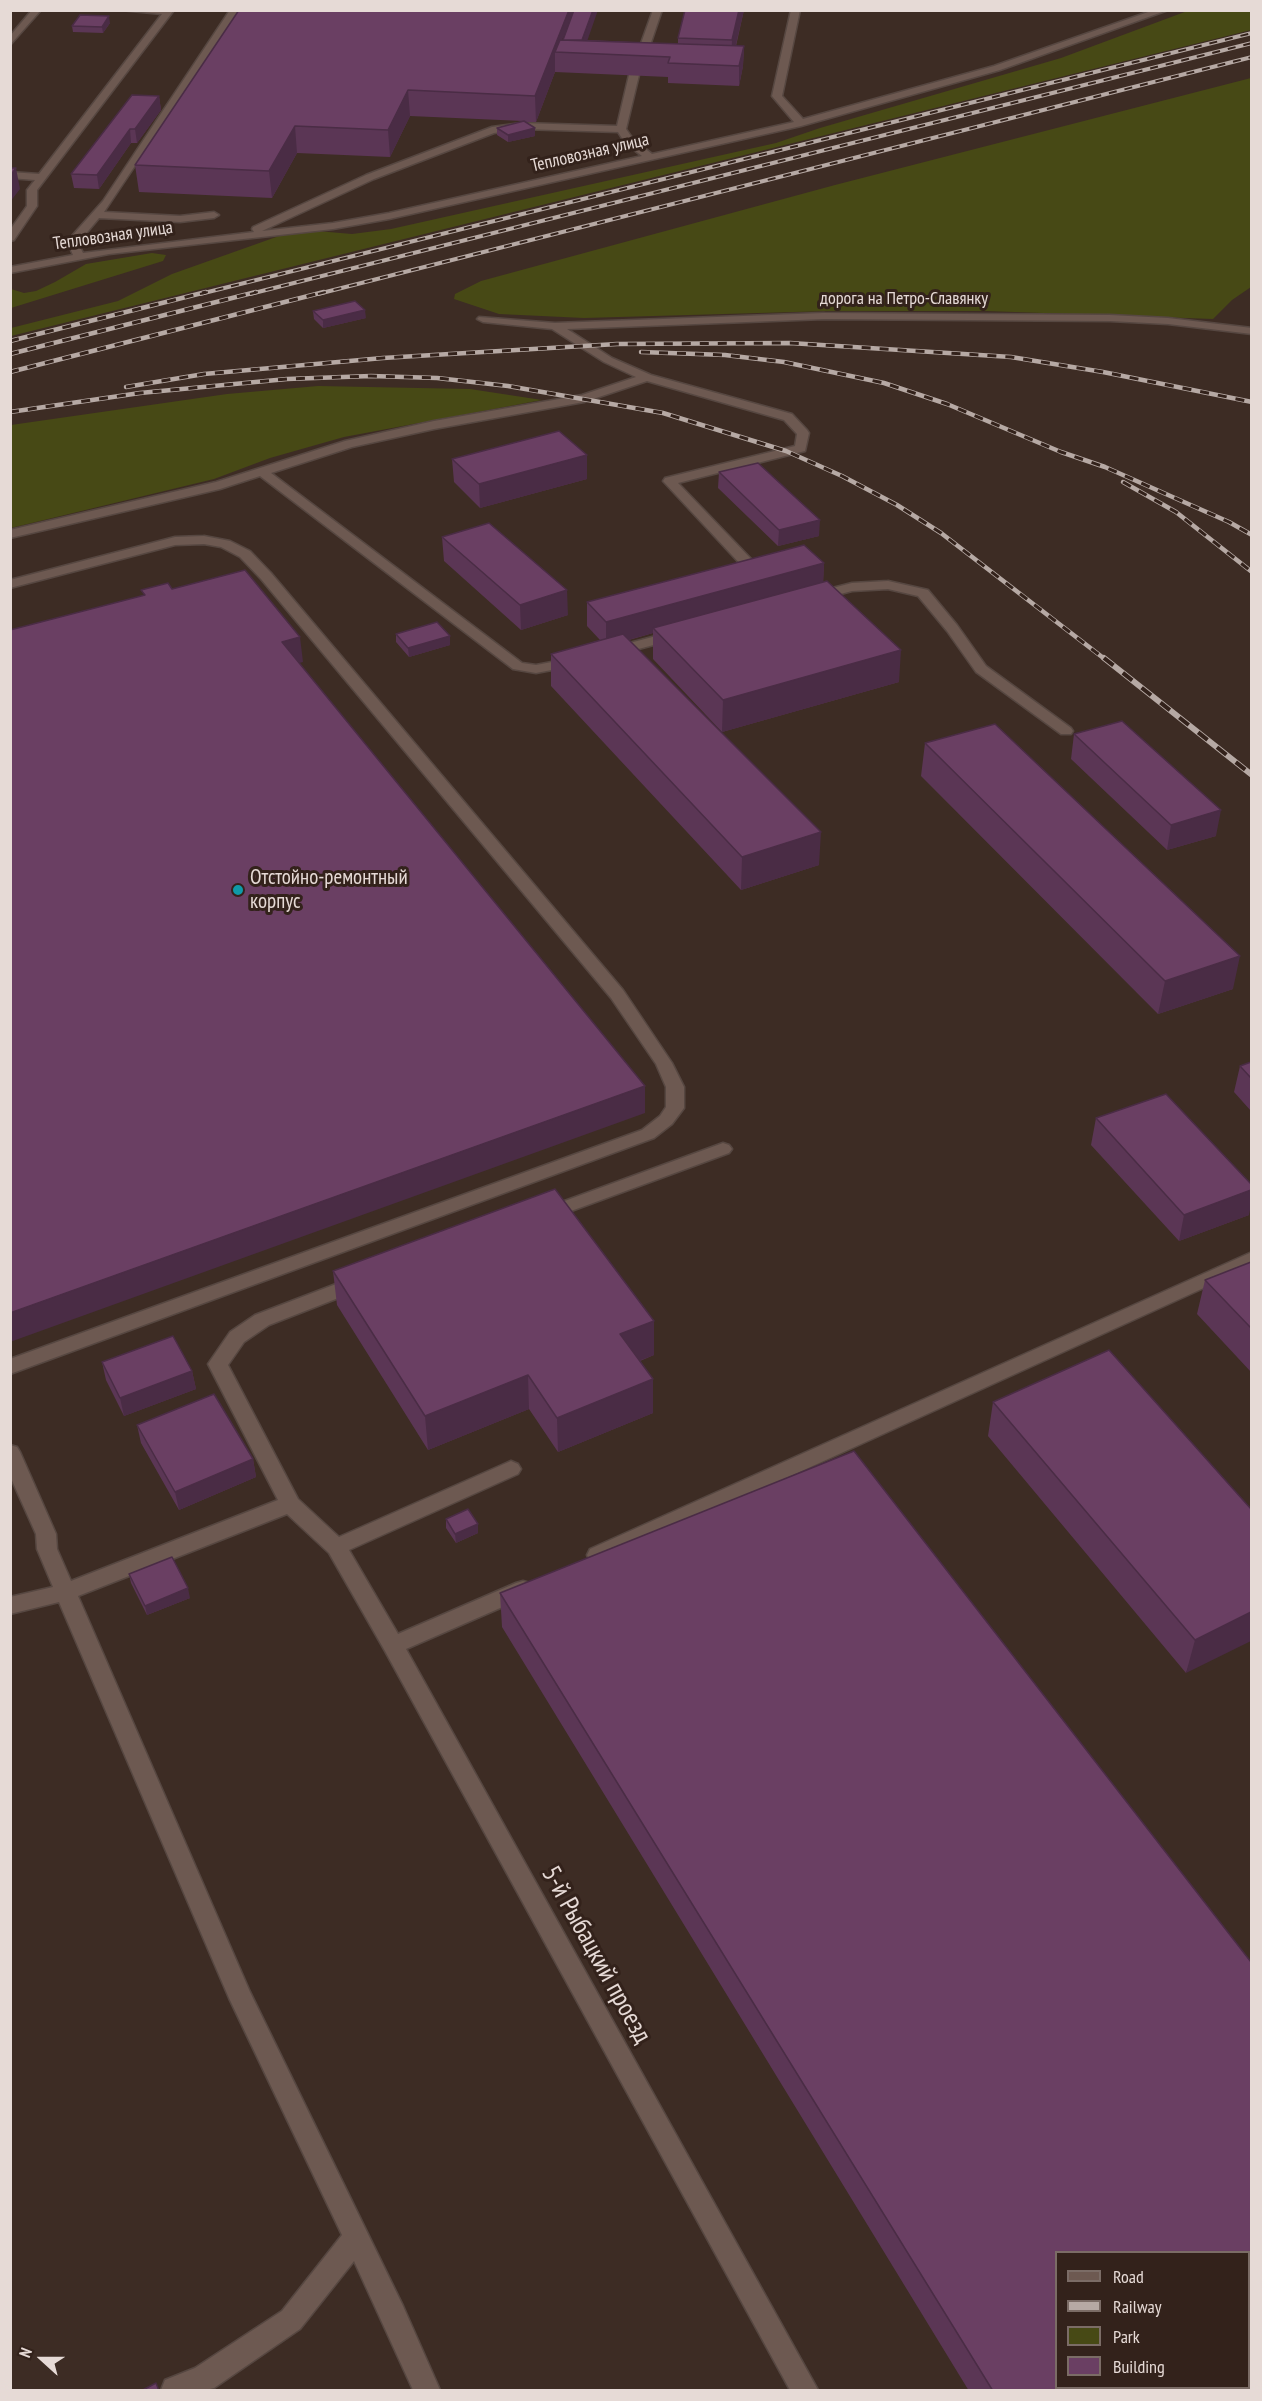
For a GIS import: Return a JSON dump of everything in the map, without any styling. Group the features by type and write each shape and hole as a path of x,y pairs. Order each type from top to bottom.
{"street":[{"path":"10,42 37,10"},
{"path":"125,10 170,11"},
{"path":"79,255 73,243 98,214 235,10"},
{"path":"639,63 658,10"},
{"path":"796,10 777,96 801,123"},
{"name":"Тепловозная улица","path":"10,270 79,255 333,226 389,216 801,123 997,68 1164,10"},
{"path":"10,238 32,206 32,190 41,177 170,11"},
{"path":"634,75 621,129 629,141 649,156"},
{"path":"239,237 370,177 492,130 522,126 621,129"},
{"path":"10,175 41,177"},
{"path":"98,214 180,219 214,215"},
{"name":"дорога на Петро-Славянку","path":"483,319 555,326 824,316 1086,318 1168,321 1251,331"},
{"path":"555,326 608,360 647,377 788,417 803,433 801,448 669,481 749,565"},
{"path":"10,534 220,485 349,444 446,423 584,398 647,377"},
{"path":"261,471 342,535 518,666 536,669 593,657 691,631"},
{"path":"10,584 176,541 204,540 225,544 245,554 261,578 617,994 664,1063 675,1087 675,1108 666,1120 648,1134 10,1367"},
{"path":"806,600 852,587 888,585 923,593 952,628 981,669 1066,731"},
{"path":"533,1218 723,1149"},
{"path":"577,1564 1251,1258"},
{"path":"10,1605 66,1592 290,1504 218,1364 237,1336 262,1320 377,1275"},
{"path":"10,1452 46,1534 47,1549 241,1998 357,2237 426,2391"},
{"path":"336,1547 511,1469"},
{"name":"5-й Рыбацкий проезд","path":"290,1504 336,1547 393,1645 805,2391"},
{"path":"393,1645 544,1579"},
{"path":"175,2391 204,2378 291,2320 357,2237"}],"green space":[{"path":"1190,10 1251,11 1251,30 11,336 11,328 118,301 172,274 279,236 317,231 352,234 391,229 776,143 1061,58"},
{"path":"1251,78 1251,287 1232,300 1213,319 986,311 829,311 584,318 499,314 454,299 455,294 481,281 835,185"},
{"path":"152,253 166,255 163,261 11,308 11,289 24,293 36,291 86,264"},
{"path":"318,386 470,389 542,400 344,437 270,458 214,479 11,528 11,425 227,394"}],"building":[{"path":"239,10 569,10 535,96 408,90 388,130 295,126 269,171 135,165"},
{"path":"574,10 593,10 582,40 563,40"},
{"path":"685,10 739,10 732,40 678,38"},
{"path":"80,15 109,16 102,27 72,26"},
{"path":"560,40 744,46 739,66 668,63 670,57 555,52"},
{"path":"132,95 159,96 135,129 130,129 97,175 71,174"},
{"path":"524,121 535,128 508,135 497,128"},
{"path":"10,168 16,168 10,176"},
{"path":"355,301 365,310 323,320 313,311"},
{"path":"559,431 587,455 479,484 452,459"},
{"path":"758,463 820,520 779,530 719,472"},
{"path":"489,523 567,590 520,605 442,537"},
{"path":"804,545 824,563 606,622 587,602"},
{"name":"Отстойно-ремонтный корпус","path":"245,570 300,637 282,642 645,1086 10,1313 10,630 145,595 141,590 168,583 172,589"},
{"path":"827,581 901,650 723,700 653,628"},
{"path":"437,622 450,636 408,648 396,634"},
{"path":"623,634 821,832 742,857 551,654"},
{"path":"1122,721 1221,810 1171,825 1074,734"},
{"path":"995,724 1240,956 1165,981 925,743"},
{"path":"1251,1062 1251,1078 1240,1066"},
{"path":"1166,1094 1251,1184 1251,1190 1184,1215 1096,1118"},
{"path":"555,1189 654,1321 620,1334 653,1379 557,1418 528,1375 425,1416 333,1271"},
{"path":"1251,1262 1251,1328 1205,1280"},
{"path":"173,1336 192,1371 120,1398 102,1362"},
{"path":"1109,1350 1251,1509 1251,1612 1195,1640 993,1402"},
{"path":"214,1394 253,1459 175,1492 137,1425"},
{"path":"854,1451 1251,1962 1251,2391 993,2391 500,1593"},
{"path":"468,1509 478,1524 455,1534 446,1519"},
{"path":"172,1557 188,1588 145,1606 129,1574"},
{"path":"156,2383 159,2391 141,2391"}],"railway":[{"path":"200,294 1252,33"},
{"path":"250,294 1252,43"},
{"path":"318,294 1252,57"},
{"path":"10,341 206,292"},
{"path":"10,354 256,292"},
{"path":"10,372 324,292"},
{"path":"126,387 204,374 383,358 617,344 790,343 1011,357 1103,372 1252,402"},
{"path":"641,352 725,355 784,362 884,383 947,404 1061,452 1105,467 1229,522 1252,535"},
{"path":"10,412 140,393 287,379 371,376 437,378 508,386 663,413 786,451 842,476 897,505 941,533 1106,660"},
{"path":"1123,482 1176,512 1252,572"},
{"path":"1104,658 1252,775"}],"place":[{"name":"Отстойно-ремонтный корпус","path":"238,890"}]}
